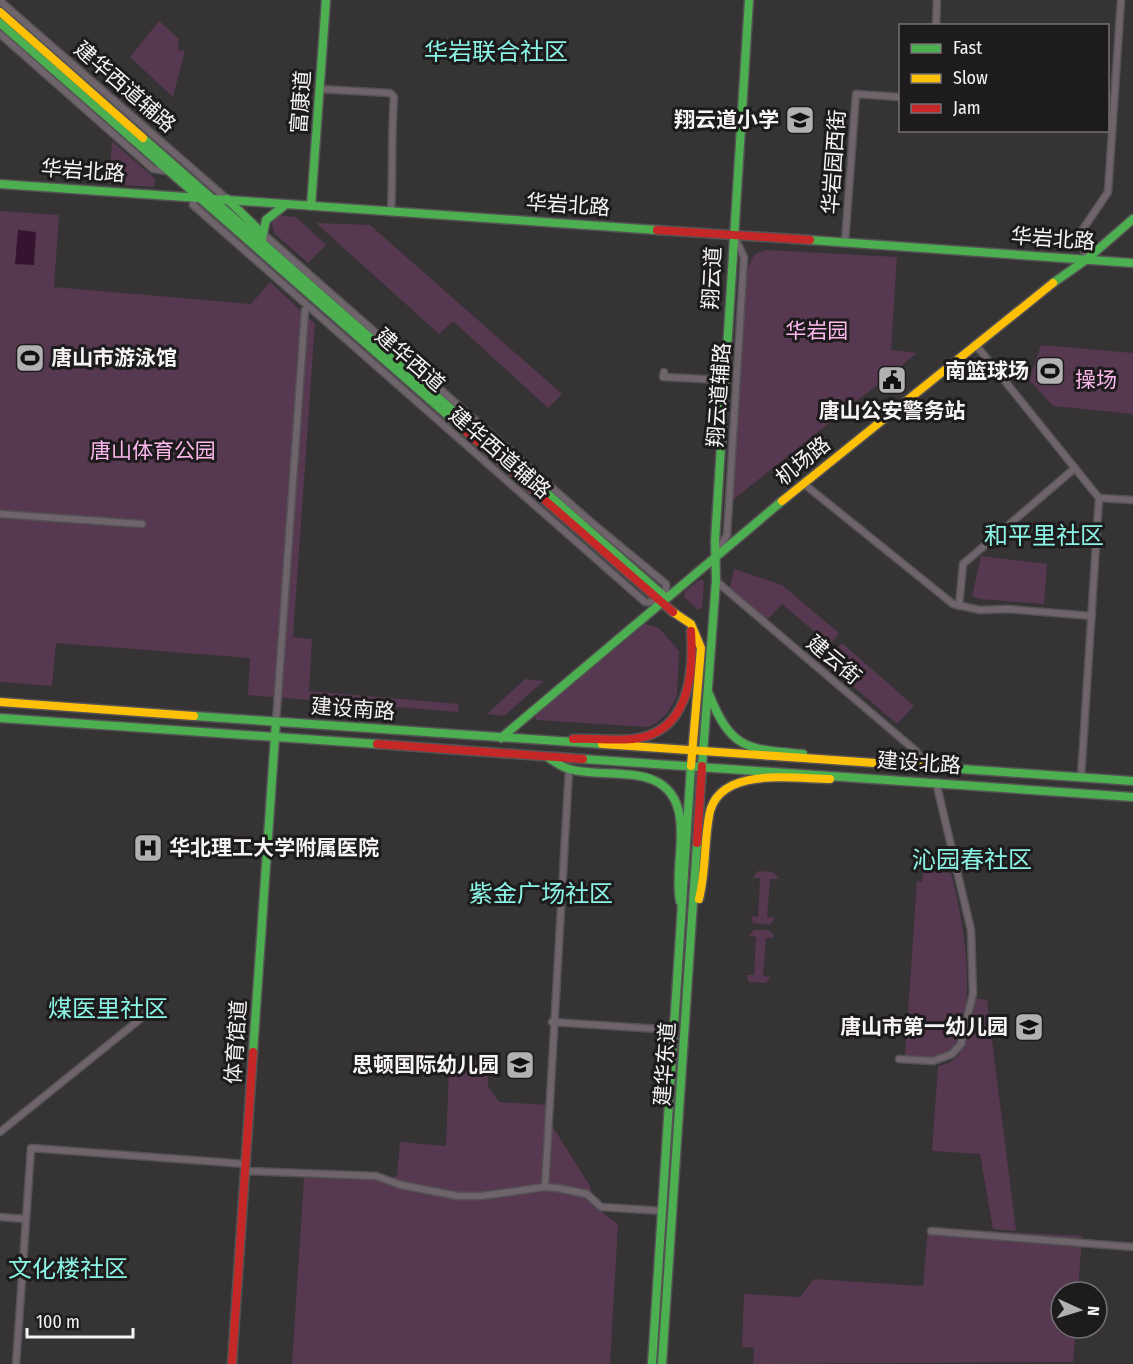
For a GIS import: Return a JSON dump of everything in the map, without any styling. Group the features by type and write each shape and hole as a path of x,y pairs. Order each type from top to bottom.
{"main road":[{"name":"富康道","path":"311,206 326,0"},
{"name":"翔云道","path":"716,581 714,558 724,380 749,0"},
{"name":"建华西道","path":"0,12 672,610 691,624"},
{"name":"建华西道","path":"0,23 195,196 663,600"},
{"name":"华岩北路","path":"0,184 210,197 391,212 733,233 1133,263"},
{"path":"227,199 261,232"},
{"path":"261,243 263,222 272,210 285,204"},
{"name":"机场路","path":"501,738 680,585 975,344 1072,268 1087,259 1133,219"},
{"path":"700,570 716,581 702,766"},
{"path":"672,610 673,596 680,585"},
{"path":"551,741 592,737 634,739 657,733 670,724 679,714 690,684 693,648 691,624"},
{"path":"691,624 701,648 691,766"},
{"path":"708,691 718,721 724,731 740,744 753,749 852,762"},
{"name":"建设南路","path":"0,702 703,751"},
{"name":"建设南路","path":"0,718 702,766"},
{"name":"体育馆道","path":"232,1364 276,722"},
{"name":"建设北路","path":"703,751 1133,781"},
{"path":"547,757 569,769 646,775 665,787 678,807 680,818 677,884 682,915"},
{"name":"建华东道","path":"652,1364 691,766"},
{"name":"建设北路","path":"702,766 1133,796"},
{"name":"建华东道","path":"662,1364 694,916 702,766"},
{"path":"694,916 705,875 709,814 724,791 749,778 814,780 860,776"}],"street":[{"path":"936,24 938,0"},
{"path":"1087,259 1079,235 1108,192 1111,110 1121,0"},
{"name":"建华西道辅路","path":"0,1 227,199"},
{"name":"建华西道辅路","path":"0,34 153,169 168,171"},
{"path":"320,89 390,93 394,97 390,152 393,168 391,212"},
{"name":"华岩园西街","path":"845,242 855,94 899,97"},
{"name":"建华西道辅路","path":"261,232 666,585 663,600"},
{"name":"翔云道辅路","path":"714,558 727,535 744,257 733,233"},
{"path":"276,722 305,310"},
{"path":"975,344 1100,498 1081,777"},
{"path":"664,372 663,377 724,380"},
{"path":"959,606 963,564 1075,468"},
{"path":"804,484 936,592 959,606 980,610 1008,609 1092,616"},
{"path":"1100,498 1133,500"},
{"path":"0,514 142,525"},
{"name":"建云街","path":"716,581 916,751 927,767"},
{"path":"545,1187 554,1064 552,1022 569,769"},
{"path":"899,1059 933,1061 952,1054 961,1044 973,993 971,930 936,782"},
{"path":"0,1132 165,999"},
{"path":"552,1022 674,1030"},
{"path":"16,1364 31,1148 376,1176 409,1187 458,1196 497,1195 545,1187 587,1194 601,1207 663,1210"},
{"path":"0,1217 26,1219"},
{"path":"931,1231 1133,1247"}],"green space":[{"path":"159,21 179,39 178,50 185,51 173,97 130,57"},
{"path":"112,141 152,176 155,180 154,187 109,184"},
{"name":"唐山体育公园","path":"0,211 59,215 54,287 251,304 270,282 315,324 293,637 312,639 309,691 459,704 458,712 248,695 250,658 56,643 52,686 0,682"},
{"path":"276,215 296,217 326,245 308,263 274,233 271,221"},
{"path":"316,223 370,225 562,394 548,408 453,321 439,334"},
{"name":"华岩园","path":"766,250 897,257 891,350 917,353 729,503 746,272 754,255"},
{"name":"操场","path":"1041,345 1133,353 1133,414 1053,406 1029,380"},
{"path":"981,556 1047,564 1044,604 980,599 972,596"},
{"path":"734,569 782,585 839,633 830,645 782,604 767,620 730,588"},
{"path":"701,579 704,581 702,608 698,610 684,597 685,591"},
{"path":"645,624 659,628 679,651 677,696 666,715 648,727 536,720 535,716"},
{"path":"842,643 914,706 897,724 825,662"},
{"path":"525,679 544,681 504,716 487,714"},
{"path":"758,871 773,872 778,877 770,879 767,917 775,918 770,925 753,923 751,916 758,917 760,878 753,878"},
{"path":"923,871 951,873 964,939 967,988 965,1011 960,1033 952,1052 938,1057 905,1056 917,881 922,882"},
{"path":"754,930 769,930 774,936 766,938 763,976 771,977 766,983 749,982 746,975 754,975 756,937 749,936"},
{"path":"973,998 987,1000 1016,1231 993,1229 980,1154 932,1151 938,1066 949,1063 959,1055"},
{"path":"489,1059 488,1087 499,1102 549,1105 547,1118 590,1186 595,1207 618,1224 610,1364 292,1364 304,1178 377,1180 397,1176 400,1142 446,1146 449,1069"},
{"path":"928,1228 1082,1236 1079,1280 1049,1280 1049,1340 1075,1340 1073,1362 753,1364 754,1348 742,1347 744,1294 800,1297 814,1279 923,1286"}],"shaded area":[{"path":"18,230 36,232 34,265 15,264"}],"traffic: fast":[{"path":"311,206 326,0"},
{"path":"702,766 716,581 715,541 749,0"},
{"path":"0,23 452,419"},
{"path":"143,138 666,598"},
{"path":"0,184 657,230"},
{"path":"227,199 261,232"},
{"path":"261,243 266,220 285,205"},
{"path":"1053,283 1087,259 1133,219"},
{"path":"810,240 1133,263"},
{"path":"501,738 782,501"},
{"path":"709,694 725,726 743,743 754,748 803,754"},
{"path":"194,716 602,744"},
{"path":"0,718 377,744"},
{"path":"253,1052 276,722"},
{"path":"549,758 569,769 636,776 652,779 665,787 675,799 680,818 678,880 680,901"},
{"path":"583,759 1133,797"},
{"path":"652,1364 691,766"},
{"path":"947,768 1133,781"},
{"path":"662,1364 697,843"}],"traffic: slow":[{"path":"0,12 143,138"},
{"path":"782,501 1053,283"},
{"path":"673,612 691,624 701,648 691,766"},
{"path":"0,702 194,716"},
{"path":"602,744 947,768"},
{"path":"699,899 709,816 715,800 726,789 741,782 759,778 830,779"}],"traffic: jam":[{"path":"657,230 810,240"},
{"path":"452,419 673,612"},
{"path":"573,739 633,739 651,734 666,726 684,700 691,666 691,631"},
{"path":"377,744 583,759"},
{"path":"697,843 702,766"},
{"path":"232,1364 253,1052"}],"place":[{"name":"翔云道小学","path":"800,120"},
{"name":"唐山市游泳馆","path":"30,358"},
{"name":"南篮球场","path":"1050,371"},
{"name":"唐山公安警务站","path":"892,380"},
{"name":"华北理工大学附属医院","path":"148,848"},
{"name":"唐山市第一幼儿园","path":"1029,1027"},
{"name":"思顿国际幼儿园","path":"520,1065"}],"district":[{"name":"华岩联合社区","path":"496,52"},
{"name":"和平里社区","path":"1044,536"},
{"name":"沁园春社区","path":"972,860"},
{"name":"紫金广场社区","path":"541,894"},
{"name":"煤医里社区","path":"108,1009"},
{"name":"文化楼社区","path":"68,1269"}]}
